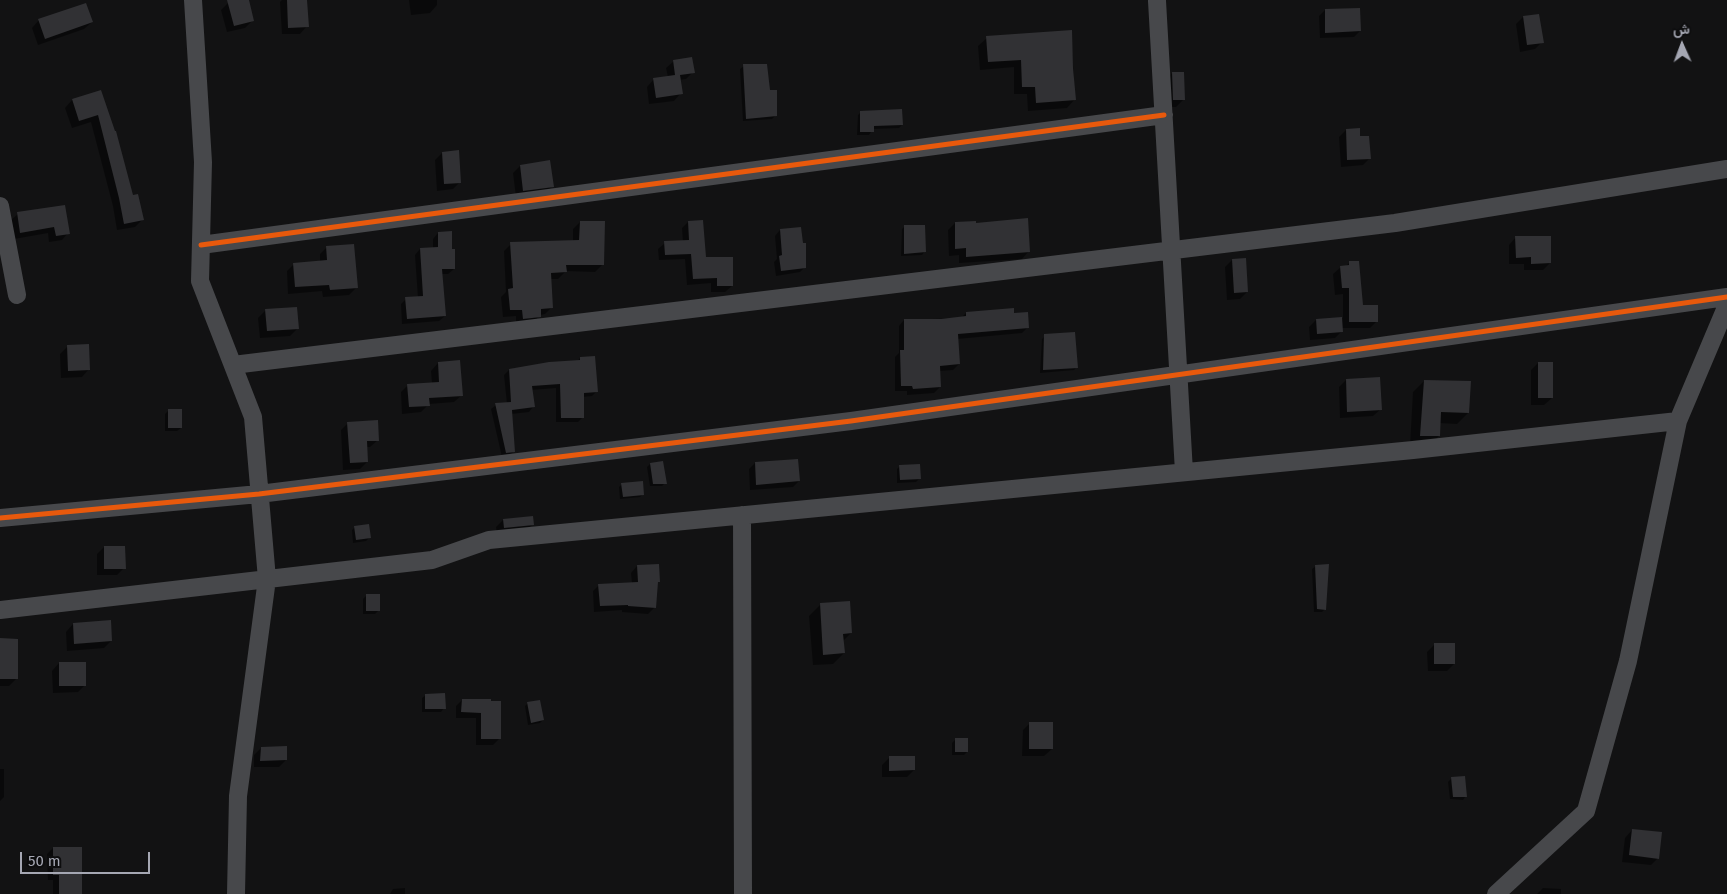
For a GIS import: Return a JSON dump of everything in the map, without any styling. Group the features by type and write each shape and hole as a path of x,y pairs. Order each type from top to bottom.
{"street":[{"path":"193,0 203,162 200,282 253,417 267,579 238,796 236,894"},
{"path":"1157,1 1184,472"},
{"path":"201,245 1164,115"},
{"path":"233,365 1395,223 1727,169"},
{"path":"0,206 17,295"},
{"path":"0,518 260,494 851,421 1727,296"},
{"path":"1496,894 1586,811 1628,661 1678,421 1727,305"},
{"path":"0,610 432,560 488,540 1423,449 1678,421"},
{"path":"742,515 743,894"}],"building":[{"path":"227,0 249,0 254,21 234,26"},
{"path":"287,0 307,0 309,27 288,28"},
{"path":"86,3 93,22 45,39 38,19"},
{"path":"1360,8 1361,31 1325,33 1325,9"},
{"path":"1539,14 1544,43 1527,45 1523,16"},
{"path":"1072,30 1076,100 1036,103 1035,87 1022,87 1021,60 988,62 986,36"},
{"path":"692,57 695,73 680,75 683,94 656,98 653,78 675,75 673,60"},
{"path":"743,64 767,64 770,90 777,90 777,116 746,119"},
{"path":"1172,72 1184,72 1185,100 1173,100"},
{"path":"101,90 116,131 133,195 138,194 144,220 124,224 98,115 79,121 72,99"},
{"path":"902,109 903,125 874,126 874,132 860,132 860,111"},
{"path":"1360,128 1360,136 1369,136 1371,159 1347,160 1346,129"},
{"path":"459,150 461,183 444,184 442,152"},
{"path":"550,160 554,187 523,191 520,165"},
{"path":"65,205 70,234 56,236 54,227 20,233 17,212"},
{"path":"1028,218 1030,252 966,257 966,248 955,249 955,222 976,221 976,223"},
{"path":"703,220 706,257 733,257 733,286 717,286 717,278 693,279 691,254 665,255 664,241 689,240 688,221"},
{"path":"580,221 605,221 604,265 566,265 567,272 551,273 553,308 541,309 541,317 523,319 522,310 510,310 508,289 513,288 510,242 579,240"},
{"path":"904,225 925,225 926,252 904,254"},
{"path":"801,227 803,243 806,243 806,268 781,271 779,256 782,255 780,229"},
{"path":"452,231 452,249 455,249 455,269 442,269 446,316 407,319 405,297 423,296 420,248 438,247 438,232"},
{"path":"1515,236 1551,236 1551,263 1531,264 1531,257 1516,258"},
{"path":"354,244 358,288 330,290 329,285 295,287 293,263 327,260 326,246"},
{"path":"1246,258 1248,292 1234,293 1232,259"},
{"path":"1349,261 1359,261 1363,305 1378,305 1378,322 1349,322 1349,288 1342,288 1340,266 1349,265"},
{"path":"297,307 299,329 267,331 265,309"},
{"path":"1014,308 1014,313 1028,312 1029,328 958,334 960,364 940,366 941,387 913,389 912,386 901,386 900,350 904,350 904,319 941,319 966,316 966,312"},
{"path":"1342,317 1343,332 1317,334 1316,319"},
{"path":"1075,332 1078,368 1043,370 1044,334"},
{"path":"89,344 90,370 68,371 67,345"},
{"path":"595,356 598,392 584,393 584,418 561,418 560,384 532,386 535,407 512,410 515,452 506,453 495,403 511,402 509,369 549,362 580,360 580,357"},
{"path":"460,360 463,396 429,398 430,406 409,407 407,384 439,382 438,362"},
{"path":"1538,362 1553,362 1553,398 1538,398"},
{"path":"1380,377 1382,410 1347,412 1346,379"},
{"path":"1424,380 1471,381 1469,413 1441,412 1440,436 1420,436"},
{"path":"168,409 182,409 182,428 168,428"},
{"path":"378,420 379,441 367,441 368,462 350,463 347,422"},
{"path":"798,459 800,481 756,485 755,462"},
{"path":"663,461 667,484 653,484 650,463"},
{"path":"920,464 921,479 900,480 899,465"},
{"path":"643,481 644,495 623,497 621,483"},
{"path":"533,516 534,525 504,528 503,519"},
{"path":"369,524 371,538 356,540 354,526"},
{"path":"104,546 125,546 126,569 104,569"},
{"path":"659,564 660,582 658,582 656,608 628,605 600,606 598,584 638,582 637,565"},
{"path":"1329,564 1326,610 1317,609 1315,565"},
{"path":"366,594 380,594 380,611 366,611"},
{"path":"850,601 852,633 843,634 845,653 823,655 820,603"},
{"path":"111,620 112,641 74,644 73,623"},
{"path":"0,638 18,639 18,679 0,679"},
{"path":"1434,643 1455,643 1455,664 1434,664"},
{"path":"59,662 86,662 86,686 59,686"},
{"path":"445,693 446,709 425,709 425,694"},
{"path":"462,699 501,701 501,739 481,739 481,713 461,712"},
{"path":"540,700 544,720 531,723 527,702"},
{"path":"1029,722 1053,722 1053,749 1029,749"},
{"path":"955,738 968,738 968,752 955,752"},
{"path":"287,746 287,760 260,761 261,747"},
{"path":"889,756 915,756 915,770 889,771"},
{"path":"1465,776 1467,797 1453,797 1451,777"},
{"path":"1632,829 1662,832 1659,859 1629,855"},
{"path":"53,847 82,847 82,894 59,894 59,875 53,875"}],"cycle path":[{"path":"201,245 1164,115"},
{"path":"0,518 259,494 851,421 1727,297"}]}
